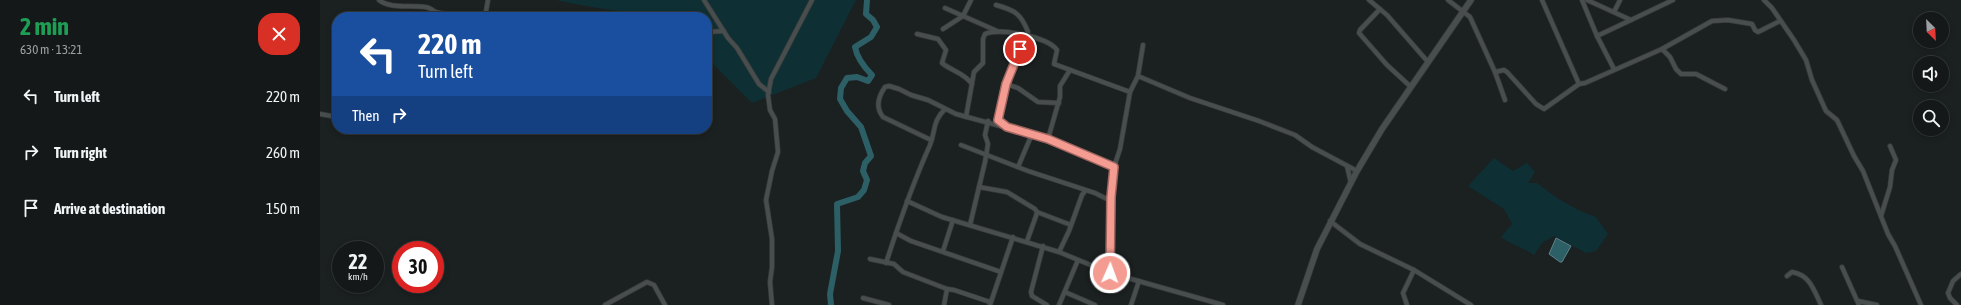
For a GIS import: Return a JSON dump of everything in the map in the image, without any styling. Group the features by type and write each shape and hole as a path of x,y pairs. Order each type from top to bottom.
{"main road":[{"path":"1298,305 1317,249 1350,183 1382,129 1471,0"}],"street":[{"path":"380,0 382,3 398,6 423,6 435,12"},
{"path":"486,12 488,0"},
{"path":"704,0 712,12"},
{"path":"772,305 770,282 772,267 772,239 766,200 772,171 778,152 776,119 770,110 769,92 771,80 781,58 812,0"},
{"path":"943,29 963,16 971,0"},
{"path":"1369,0 1387,15 1428,62"},
{"path":"1448,0 1470,17 1495,72 1505,100"},
{"path":"1542,0 1579,84"},
{"path":"1582,0 1597,36 1614,69"},
{"path":"1587,0 1631,20"},
{"path":"1614,12 1620,0"},
{"path":"1597,36 1673,0"},
{"path":"1764,0 1772,8 1804,56 1812,80 1826,111 1838,120 1854,156 1863,171 1888,234 1896,246 1911,279 1920,305"},
{"path":"996,5 1007,8 1023,18 1028,32 1006,84 998,118 1007,127"},
{"path":"946,8 979,22 984,26 999,31"},
{"path":"1380,9 1360,30 1359,33 1387,65 1411,87"},
{"path":"712,12 737,48 758,84 769,92"},
{"path":"1495,72 1504,70 1507,72 1536,104 1544,108 1579,84 1585,83 1662,49 1712,21 1728,20 1750,23 1758,32 1780,21"},
{"path":"966,117 974,72 983,63 983,39 985,34 984,26"},
{"path":"712,32 724,31"},
{"path":"985,34 1008,31 1055,46 1057,50 1054,64 1130,92"},
{"path":"917,34 938,39 946,50 942,63 950,70 966,76 972,84"},
{"path":"1110,273 1111,201 1114,167 1120,148 1130,92 1138,76 1144,44"},
{"path":"1662,49 1670,57 1676,69 1681,74 1696,74 1725,89"},
{"path":"1048,139 1059,103 1060,86 1070,70"},
{"path":"1138,76 1190,98 1259,121 1295,135 1357,172"},
{"path":"1006,84 1018,88 1038,102 1059,103"},
{"path":"931,140 883,116 877,110 883,90 890,86 900,89 910,95 928,100 945,109 966,117 988,121 1048,139 1114,167"},
{"path":"886,263 907,201 931,140 935,121 945,109"},
{"path":"320,114 332,116"},
{"path":"970,225 988,144 985,135 988,121"},
{"path":"1018,167 1032,134"},
{"path":"961,145 1018,167 1059,180 1083,192 1111,201"},
{"path":"1881,216 1889,192 1892,170 1896,160 1890,146"},
{"path":"1347,166 1350,183"},
{"path":"979,187 1006,192 1033,207 1037,212 1070,225"},
{"path":"1059,252 1083,192"},
{"path":"907,201 920,208 953,220 1043,246 1110,273 1223,305"},
{"path":"1027,241 1037,212"},
{"path":"942,251 953,220"},
{"path":"1330,221 1360,244 1414,270 1471,305"},
{"path":"896,233 910,241 1001,272"},
{"path":"870,260 897,266 903,272 947,289 954,290 990,303 1013,237"},
{"path":"1043,246 1031,292 1032,296 1047,305"},
{"path":"1059,305 1078,260"},
{"path":"1842,267 1858,303 1877,305"},
{"path":"1407,305 1403,293 1414,270"},
{"path":"1786,276 1792,272 1799,273 1809,280 1821,305"},
{"path":"1957,305 1950,298 1948,293 1952,281 1961,274"},
{"path":"1131,305 1139,281"},
{"path":"605,305 647,282 654,285 665,305"},
{"path":"944,305 947,289"},
{"path":"1065,292 1095,305"},
{"path":"863,298 890,305"}],"shaded area":[{"path":"556,0 856,0 816,78 752,103 712,63 712,12 625,12"},
{"path":"1494,158 1513,171 1527,163 1535,172 1528,183 1537,183 1557,198 1580,211 1596,217 1608,234 1596,251 1586,253 1554,236 1542,243 1534,255 1501,237 1512,224 1504,209 1468,186"},
{"path":"1556,238 1571,246 1562,262 1549,254"}],"waterway":[{"path":"831,305 830,294 838,251 837,204 858,197 864,190 867,180 863,171 865,163 871,156 861,127 847,111 840,99 841,88 847,78 857,77 868,81 872,75 861,62 855,47 871,37 877,27 873,20 866,14 867,0"}],"route":[{"path":"1020,49 1006,84 998,120 1007,127 1048,139 1114,167 1111,197 1110,273"}]}
